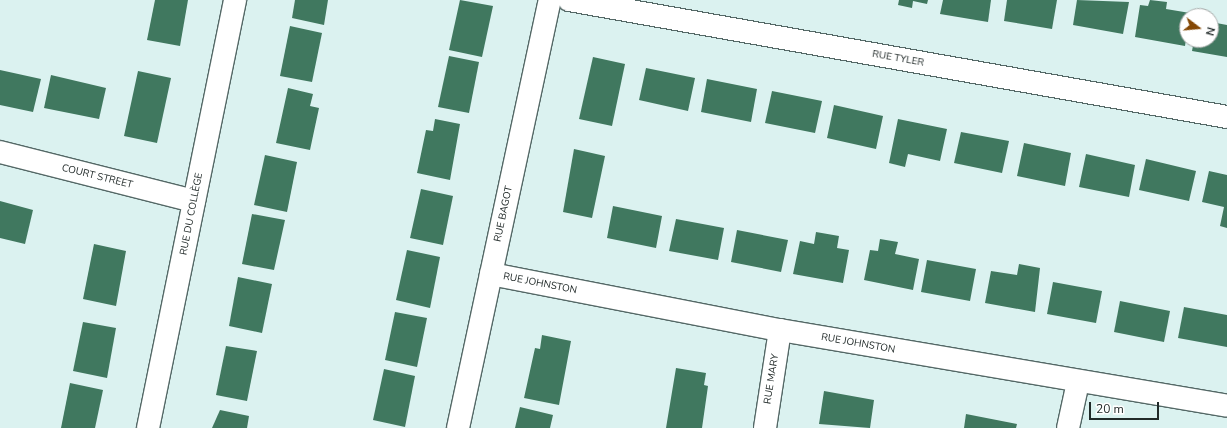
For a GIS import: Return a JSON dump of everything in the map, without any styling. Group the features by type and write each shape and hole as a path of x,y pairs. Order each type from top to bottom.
{"street":[{"name":"RUE DU COLLÈGE","path":"148,428 235,0"},
{"name":"RUE BAGOT","path":"458,428 550,0"},
{"name":"RUE TYLER","path":"570,0 1227,117"},
{"name":"COURT STREET","path":"0,152 194,201"},
{"name":"RUE JOHNSTON","path":"491,274 780,330 1078,382 1227,406"},
{"name":"RUE MARY","path":"765,428 780,330"},
{"path":"1068,428 1078,382"}],"building":[{"path":"155,0 188,0 180,46 147,40"},
{"path":"295,0 328,0 324,25 292,18"},
{"path":"460,0 493,6 482,57 449,50"},
{"path":"899,0 928,0 927,4 913,1 912,8 898,5"},
{"path":"943,0 991,0 988,22 940,14"},
{"path":"1007,0 1057,0 1052,29 1004,21"},
{"path":"1077,0 1129,2 1123,34 1073,25"},
{"path":"1150,0 1167,2 1166,9 1179,11 1179,45 1135,37 1140,5 1148,6"},
{"path":"1219,24 1227,25 1227,57 1192,51 1193,48 1219,48"},
{"path":"290,26 322,33 312,82 280,76"},
{"path":"449,56 479,62 469,113 438,107"},
{"path":"593,57 625,64 612,126 579,119"},
{"path":"646,68 695,78 688,111 639,100"},
{"path":"0,70 41,79 33,112 0,105"},
{"path":"138,71 171,78 157,143 124,136"},
{"path":"51,75 106,88 99,119 44,108"},
{"path":"707,79 757,89 751,122 701,112"},
{"path":"288,88 313,94 310,106 319,108 310,150 276,143"},
{"path":"772,91 822,101 815,133 765,123"},
{"path":"834,105 883,116 876,149 827,138"},
{"path":"435,119 460,124 450,180 417,173 426,130 433,131"},
{"path":"898,119 947,129 940,161 908,154 905,167 889,163"},
{"path":"961,132 1009,141 1002,173 954,163"},
{"path":"1024,143 1071,153 1065,186 1017,176"},
{"path":"574,149 605,156 592,218 563,212"},
{"path":"1086,154 1135,165 1129,197 1079,187"},
{"path":"265,155 297,162 287,212 254,205"},
{"path":"1146,159 1196,171 1189,201 1139,190"},
{"path":"1209,171 1227,175 1227,228 1220,226 1224,207 1202,202"},
{"path":"421,189 453,196 443,245 410,238"},
{"path":"0,201 33,210 25,244 0,238"},
{"path":"613,206 662,216 656,248 607,238"},
{"path":"252,214 285,220 274,270 242,264"},
{"path":"676,219 724,228 718,260 669,251"},
{"path":"737,230 788,240 781,272 731,262"},
{"path":"816,232 839,236 837,248 849,250 843,283 793,274 800,241 814,244"},
{"path":"880,239 898,242 895,254 919,259 913,290 864,280 870,250 878,251"},
{"path":"94,244 126,251 116,306 83,299"},
{"path":"407,250 440,257 430,308 396,300"},
{"path":"927,260 976,269 970,301 921,292"},
{"path":"1019,264 1040,268 1035,312 985,303 991,271 1017,275"},
{"path":"238,277 272,284 262,333 229,326"},
{"path":"1053,282 1102,291 1096,323 1047,314"},
{"path":"1120,301 1170,311 1164,342 1114,332"},
{"path":"1184,307 1227,315 1227,347 1178,338"},
{"path":"395,312 427,318 417,367 385,360"},
{"path":"83,322 116,328 107,378 73,371"},
{"path":"542,335 571,341 559,405 524,398 535,348 540,349"},
{"path":"226,346 257,351 247,401 216,395"},
{"path":"676,368 706,373 704,385 708,386 702,428 666,428"},
{"path":"384,369 415,376 405,427 373,420"},
{"path":"70,383 103,390 95,428 61,428"},
{"path":"824,391 874,400 870,428 819,424"},
{"path":"520,407 553,415 550,428 515,428"},
{"path":"220,410 249,416 247,428 212,428"},
{"path":"966,414 1017,424 1016,428 964,428"}]}
